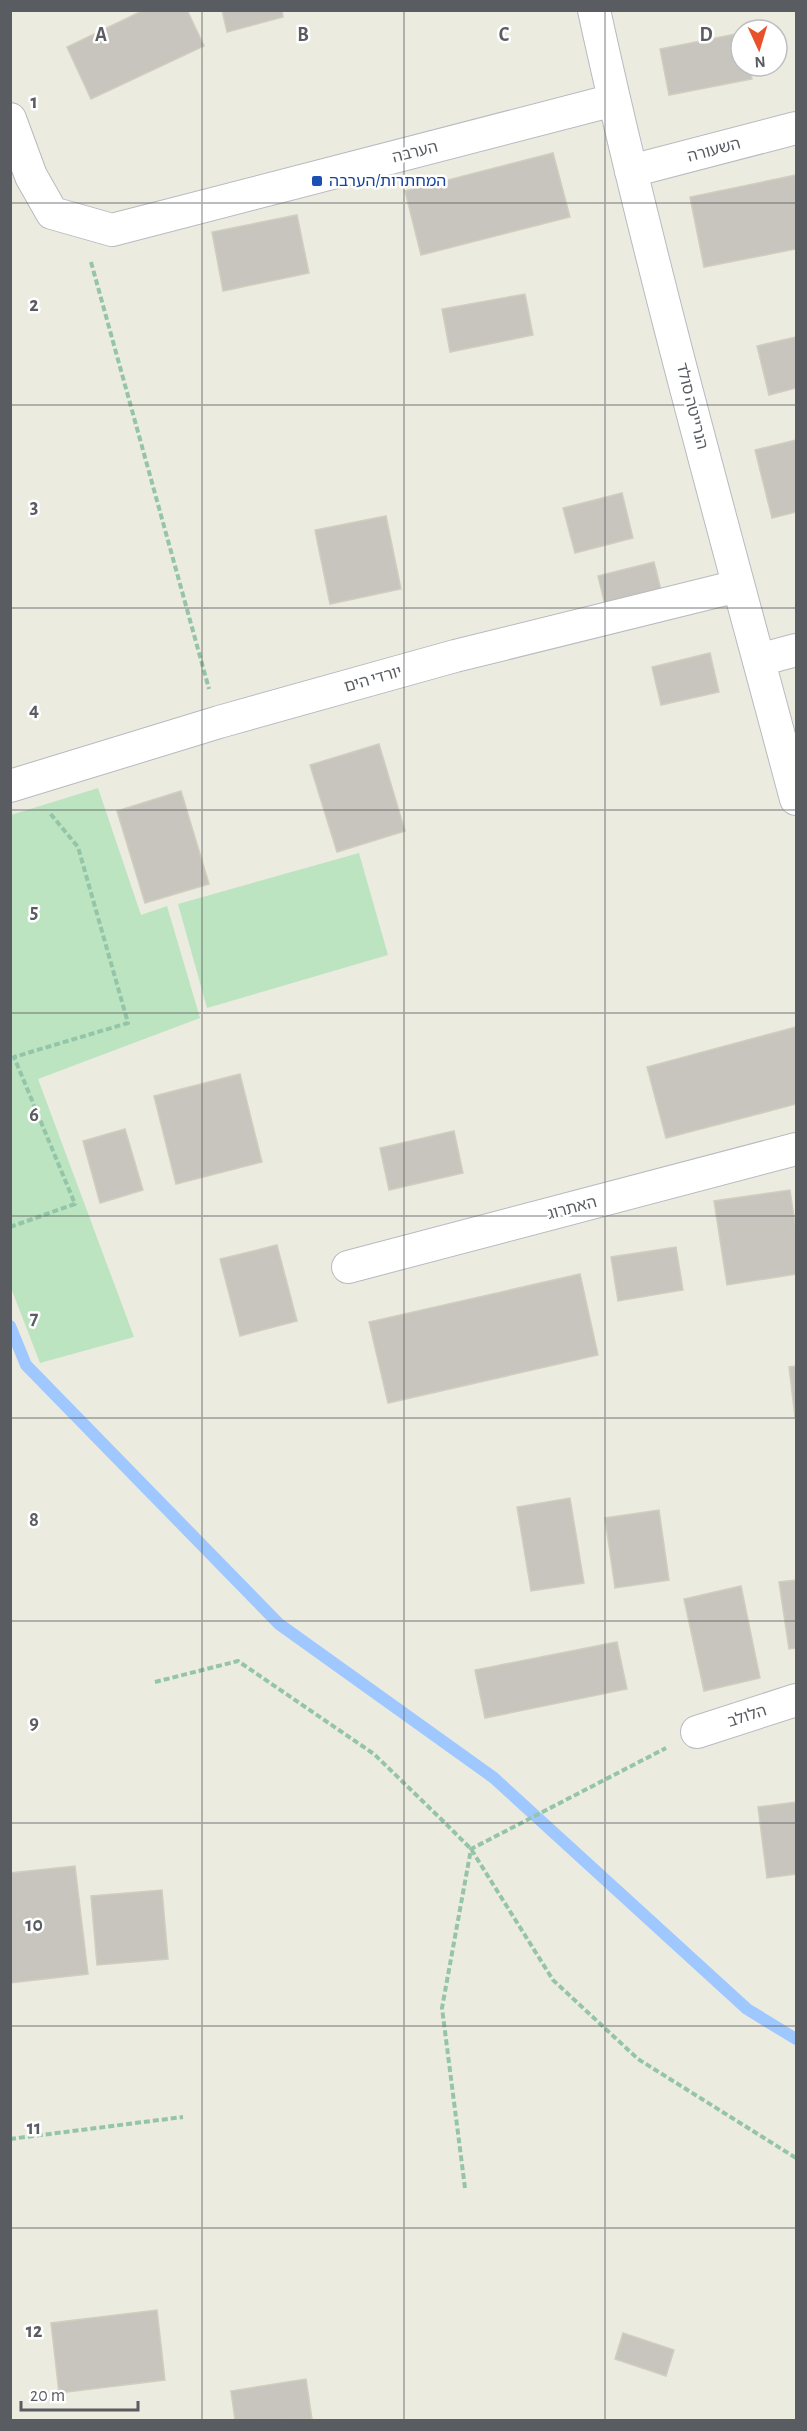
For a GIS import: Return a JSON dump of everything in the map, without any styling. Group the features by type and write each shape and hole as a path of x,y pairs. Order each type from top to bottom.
{"street":[{"name":"הנרייטה סולד","path":"594,10 631,171 738,586 796,799"},
{"name":"הערבה","path":"80,221 112,230 614,100"},
{"path":"10,119 31,176 52,213 80,221"},
{"name":"השעורה","path":"631,171 796,128"},
{"name":"יורדי הים","path":"17,784 219,722 455,656 738,586"},
{"path":"759,660 796,650"},
{"name":"האתרוג","path":"348,1267 796,1149"},
{"name":"הלולב","path":"697,1732 796,1700"}],"path":[{"path":"80,221 219,722"},
{"path":"10,1227 75,1204 14,1057 128,1023 78,847 17,784"},
{"path":"155,1682 238,1661 374,1754 471,1849 553,1980 638,2059 796,2158"},
{"path":"471,1849 697,1732"},
{"path":"465,2188 442,2008 471,1849"},
{"path":"10,2139 183,2116"}],"green space":[{"path":"98,788 141,915 167,906 200,1018 38,1079 134,1337 40,1363 11,1288 11,815"},
{"path":"359,853 388,955 207,1008 178,904"}],"building":[{"path":"144,10 187,10 204,46 91,99 67,47"},
{"path":"222,10 282,10 283,17 227,32"},
{"path":"729,35 729,78 752,79 669,95 660,49"},
{"path":"553,153 570,217 421,255 405,191"},
{"path":"796,175 796,249 704,267 690,197"},
{"path":"297,215 309,273 223,291 212,232"},
{"path":"525,294 533,335 450,352 442,309"},
{"path":"796,337 796,388 769,395 757,346"},
{"path":"796,440 796,512 772,518 755,450"},
{"path":"622,493 633,538 575,553 563,508"},
{"path":"386,516 401,589 330,604 315,530"},
{"path":"654,562 663,598 607,613 598,576"},
{"path":"710,653 719,692 661,705 652,667"},
{"path":"379,744 405,831 337,852 310,765"},
{"path":"181,791 209,884 145,903 117,811"},
{"path":"796,1027 796,1104 666,1138 647,1067"},
{"path":"240,1074 262,1162 176,1184 154,1096"},
{"path":"125,1129 143,1190 100,1203 83,1141"},
{"path":"454,1131 463,1173 389,1190 380,1148"},
{"path":"790,1190 796,1230 796,1274 727,1285 714,1201"},
{"path":"277,1245 297,1321 240,1336 220,1259"},
{"path":"676,1247 683,1290 618,1301 611,1257"},
{"path":"580,1274 598,1355 388,1403 369,1322"},
{"path":"796,1366 796,1417 795,1417 789,1367"},
{"path":"570,1498 584,1583 531,1591 517,1507"},
{"path":"659,1510 669,1580 615,1588 605,1518"},
{"path":"796,1580 796,1648 789,1649 779,1582"},
{"path":"741,1586 760,1678 704,1691 684,1599"},
{"path":"617,1642 627,1689 485,1718 475,1670"},
{"path":"796,1802 796,1874 767,1878 758,1807"},
{"path":"75,1866 88,1974 10,1983 10,1873"},
{"path":"162,1890 168,1959 97,1965 91,1896"},
{"path":"157,2310 165,2380 59,2393 51,2323"},
{"path":"623,2333 674,2350 666,2376 615,2359"},
{"path":"306,2379 312,2419 235,2420 231,2391"}],"waterway":[{"path":"10,1326 26,1365 279,1624 494,1778 747,2009 796,2039"}],"place":[{"name":"המחתרות/הערבה","path":"317,181"}]}
